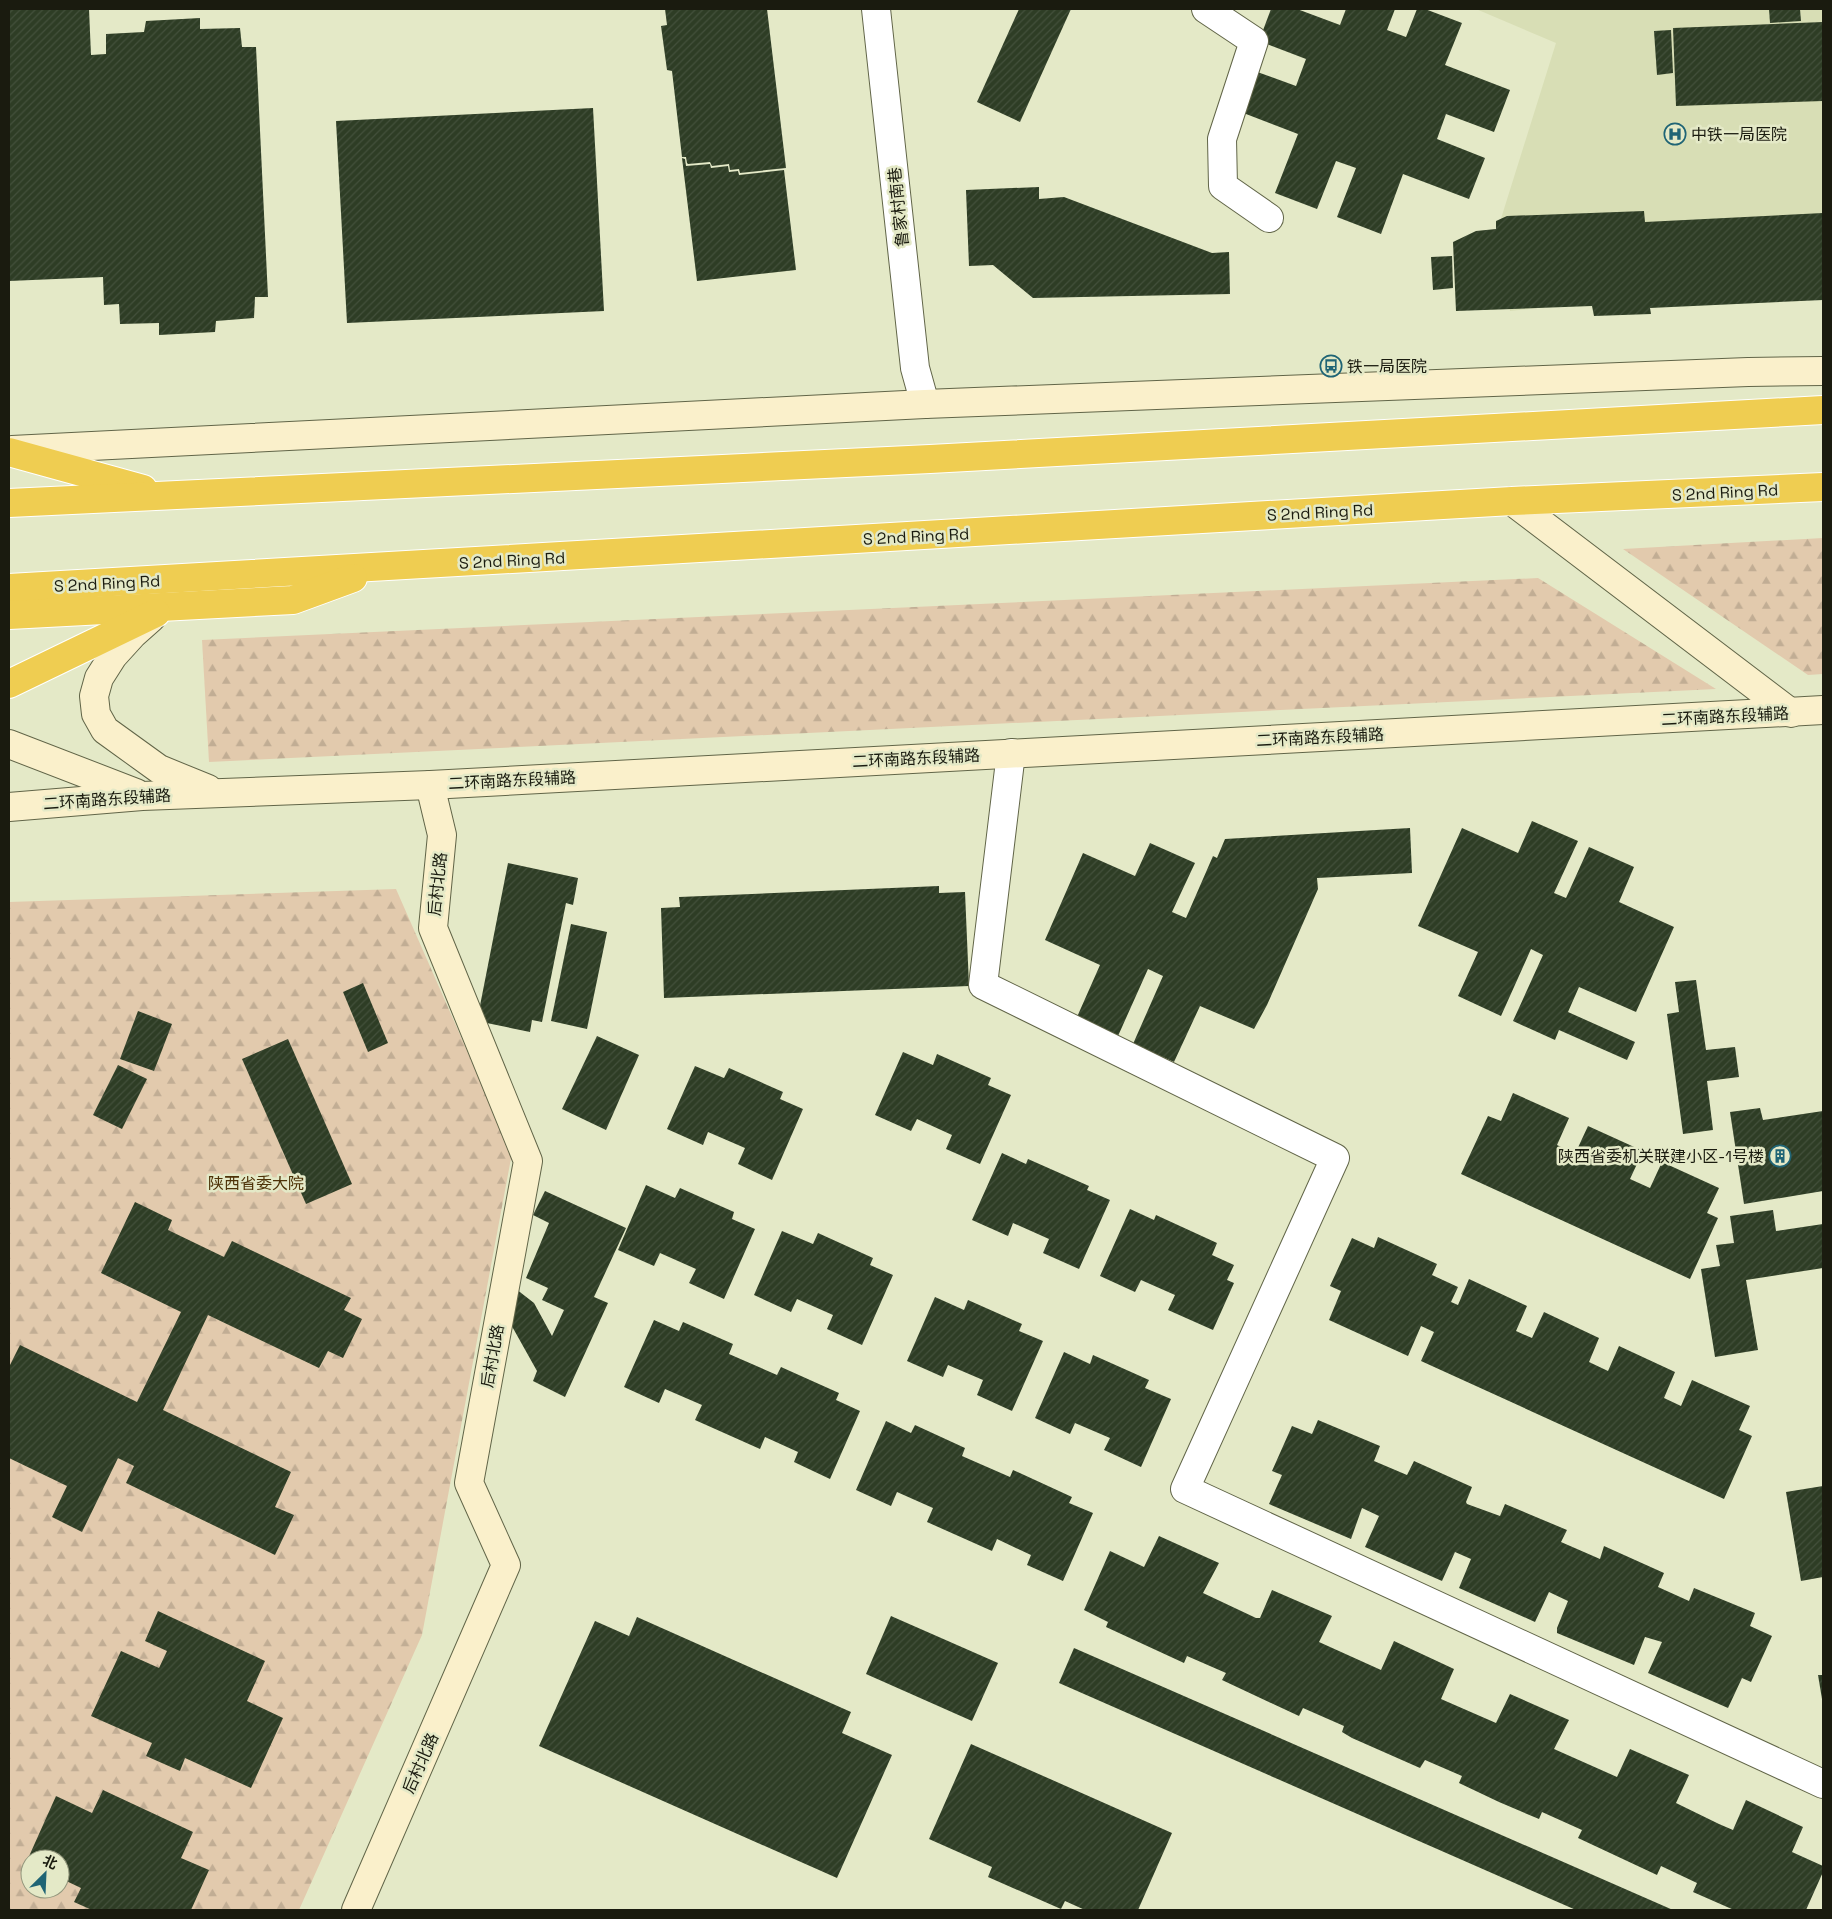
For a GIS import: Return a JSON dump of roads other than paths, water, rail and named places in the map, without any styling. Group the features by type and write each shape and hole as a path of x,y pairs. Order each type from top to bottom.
{"highway":[{"path":"9,503 930,459 1823,410"},
{"path":"9,451 166,496"},
{"name":"S 2nd Ring Rd","path":"9,588 1512,501 1823,487"},
{"path":"9,615 163,610 293,600 379,568"},
{"path":"9,684 163,610"}],"main road":[{"path":"9,451 926,404 1748,372 1823,371"},
{"path":"1512,501 1790,713"},
{"path":"163,610 133,634 99,678 94,696 96,714 105,730 159,769 217,793"},
{"name":"二环南路东段辅路","path":"9,807 142,796 430,785 1823,710"},
{"path":"9,744 142,796"},
{"name":"后村北路","path":"356,1910 506,1565 469,1483 528,1161 433,928 442,835 430,785"}],"street":[{"name":"鲁家村南巷","path":"876,9 915,368 926,404"},
{"path":"1206,9 1254,42 1222,139 1223,186 1269,218"},
{"path":"1011,753 983,985 1335,1158 1185,1489 1823,1784"}],"place":[{"name":"中铁一局医院","path":"1675,134"},
{"name":"铁一局医院","path":"1331,366"},
{"name":"陕西省委机关联建小区-1号楼","path":"1780,1156"}],"park label":[{"name":"陕西省委大院","path":"256,1183"}]}
